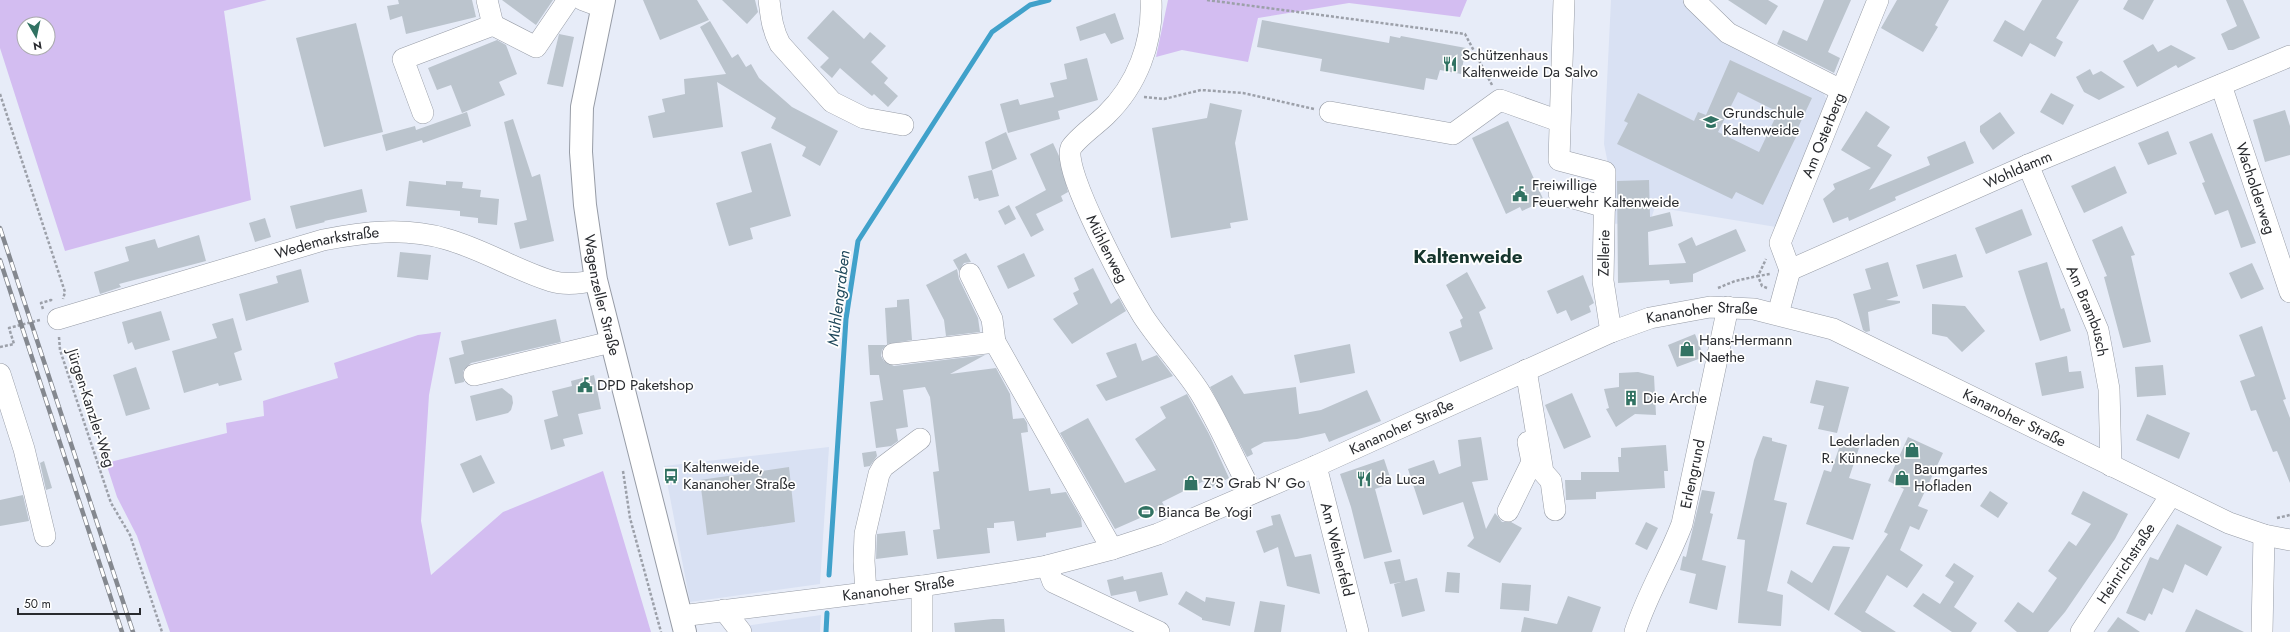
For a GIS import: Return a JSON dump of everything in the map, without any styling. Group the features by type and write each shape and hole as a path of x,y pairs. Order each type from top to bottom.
{"main road":[{"name":"Wagenzeller Straße","path":"596,2 582,107 580,152 585,205 596,280 683,624"}],"street":[{"path":"487,0 493,25"},
{"path":"423,113 404,59 493,25 536,47 568,0"},
{"path":"769,0 773,26 780,44 832,102 864,118 903,125"},
{"name":"Mühlenweg","path":"1151,0 1149,32 1143,59 1125,93 1108,114 1072,148 1069,161 1090,215 1119,275 1144,317 1199,392 1252,493"},
{"path":"1330,112 1453,134 1500,100 1559,121 1564,0"},
{"path":"1694,0 1728,33 1840,90"},
{"name":"Am Osterberg","path":"1780,243 1840,90 1878,0"},
{"name":"Wohldamm","path":"1790,270 2028,165 2290,56"},
{"name":"Wacholderweg","path":"2221,85 2290,292"},
{"name":"Zellerie","path":"1559,121 1559,160 1605,172 1603,281 1611,332"},
{"name":"Am Brambusch","path":"2028,165 2098,330 2109,389 2111,466"},
{"path":"1559,194 1605,207"},
{"name":"Wedemarkstraße","path":"49,316 323,240 355,234 390,231 419,232 473,248 552,281 582,283 596,280"},
{"path":"1778,314 1790,270 1780,243"},
{"path":"970,274 992,318 996,342 1112,549"},
{"name":"Kananoher Straße","path":"683,624 724,610 922,586 1047,566 1112,549 1158,534 1316,466 1611,332 1650,318 1719,307 1754,309 1833,329 2229,524 2264,536 2290,540"},
{"name":"Erlengrund","path":"1635,632 1650,590 1672,551 1682,524 1719,307"},
{"path":"474,374 611,342"},
{"path":"893,354 996,342"},
{"path":"1522,373 1543,472 1550,481 1555,510"},
{"path":"1508,511 1532,462 1522,373"},
{"path":"0,374 24,449 45,536"},
{"path":"866,593 864,561 865,534 879,474 883,467 920,439"},
{"name":"Am Weiherfeld","path":"1316,466 1358,632"},
{"name":"Heinrichstraße","path":"2082,632 2171,495"},
{"path":"2262,632 2264,536"},
{"path":"1047,566 1054,582 1159,632"},
{"path":"922,586 922,632"},
{"path":"724,610 741,632"}],"path":[{"path":"1207,0 1465,34 1500,100"},
{"path":"1125,93 1164,99 1201,90 1243,93 1330,112"},
{"name":"Jürgen-Kanzler-Weg","path":"0,94 65,292 49,316 111,503 130,535 162,632"},
{"path":"1719,307 1712,291 1735,281 1758,276 1772,244 1780,243"},
{"path":"51,300 49,316 41,303 51,300"},
{"path":"0,347 14,344 9,328 49,316"},
{"path":"623,468 630,518 661,632"}],"shaded area":[{"path":"0,0 267,0 224,11 251,200 65,251 0,48"},
{"path":"1168,0 1467,0 1460,17 1349,3 1258,18 1248,62 1182,50 1156,57"},
{"name":"Grundschule Kaltenweide","path":"1611,0 1689,0 1820,84 1827,101 1776,227 1655,207 1650,222 1612,224 1609,169 1604,144"},
{"path":"441,332 429,395 421,521 431,575 503,512 603,471 651,632 170,632 137,536 117,497 106,463 227,433 226,423 264,416 263,401 338,378 334,363 418,335"},
{"path":"829,447 820,584 690,602 664,466"},
{"path":"821,615 820,632 734,632 745,626"}],"building":[{"path":"398,0 472,0 476,17 406,34 402,16 390,20 387,6 399,4"},
{"path":"502,0 553,0 536,25"},
{"path":"643,0 697,0 709,20 660,40"},
{"path":"722,0 755,0 758,12 747,24"},
{"path":"1728,0 1768,0 1778,6 1766,25"},
{"path":"1824,0 1851,0 1828,52 1840,58 1834,73 1777,44 1783,30 1807,41"},
{"path":"1897,0 1949,0 1935,25 1938,27 1923,52 1881,28"},
{"path":"2042,0 2079,0 2056,38 2063,42 2055,57 2030,43 2022,57 1993,41 2005,20 2024,31"},
{"path":"2128,0 2154,0 2143,20 2123,9"},
{"path":"2226,0 2243,0 2260,38 2233,50 2228,50 2221,34 2237,26"},
{"path":"833,10 864,39 870,32 886,46 871,62 888,78 884,83 898,96 888,107 874,94 872,96 840,68 832,78 820,67 829,58 807,38"},
{"path":"1115,13 1124,39 1111,44 1105,33 1080,41 1076,27"},
{"path":"1262,20 1389,43 1390,36 1400,38 1401,36 1466,48 1461,74 1440,70 1437,80 1426,78 1424,90 1320,71 1322,59 1257,47"},
{"path":"710,21 732,58 738,54 746,67 751,64 759,78 792,107 838,131 820,166 802,156 806,147 771,128 776,118 717,82 723,127 653,138 648,116 665,112 662,99 685,94 684,79 726,74 700,27"},
{"path":"356,23 383,132 324,147 296,38"},
{"path":"559,34 574,37 563,87 547,84"},
{"path":"497,40 506,45 517,74 499,82 505,95 462,113 451,85 437,90 428,68"},
{"path":"2153,44 2158,52 2171,45 2196,58 2178,68 2176,65 2137,87 2123,61"},
{"path":"1087,58 1098,100 1058,111 1060,119 1008,133 1000,104 1018,99 1020,105 1054,97 1050,83 1067,79 1064,64"},
{"path":"1730,60 1812,98 1795,134 1797,135 1763,205 1736,192 1732,199 1617,144 1628,123 1624,121 1638,93 1694,121 1698,112 1706,115","holes":["1738,92 1778,112 1759,152 1718,132"]},
{"path":"2090,69 2093,75 2101,71 2125,87 2099,100 2084,92 2076,77"},
{"path":"2051,93 2074,105 2063,125 2040,112"},
{"path":"1210,103 1242,110 1235,143 1248,220 1230,223 1231,228 1171,238 1152,128 1207,118"},
{"path":"2285,110 2290,126 2290,155 2265,162 2253,120"},
{"path":"1866,111 1890,127 1877,146 1892,155 1869,190 1930,165 1927,157 1965,141 1974,163 1895,197 1896,200 1849,221 1848,217 1833,223 1823,199 1835,189 1833,184 1871,168 1841,150"},
{"path":"467,112 471,126 423,143 422,140 386,151 382,135 415,126 416,130"},
{"path":"2000,112 2015,133 1993,150 1980,132 1980,126"},
{"path":"513,119 532,177 540,174 554,241 520,249 514,223 527,220 504,122"},
{"path":"1508,121 1544,201 1522,211 1520,207 1506,214 1472,138"},
{"path":"2168,131 2177,154 2148,165 2138,143"},
{"path":"1006,132 1017,159 992,170 985,142"},
{"path":"2212,133 2256,243 2241,248 2228,210 2215,215 2202,183 2205,182 2189,142"},
{"path":"771,143 791,216 750,228 753,239 729,246 716,203 752,192 741,152"},
{"path":"1053,143 1059,156 1068,192 1061,196 1063,201 1036,214 1044,230 1031,237 1015,207 1046,190 1030,154"},
{"path":"2115,166 2127,193 2084,213 2071,186"},
{"path":"992,170 999,196 979,201 978,198 974,199 968,176"},
{"path":"1649,180 1650,217 1670,212 1673,226 1648,232 1649,265 1686,263 1678,244 1692,237 1696,246 1736,229 1746,251 1693,274 1693,282 1670,284 1669,280 1618,283 1617,181"},
{"path":"409,181 446,185 446,181 463,182 462,188 481,190 480,197 499,199 497,225 478,223 478,218 460,216 460,211 406,206"},
{"path":"362,189 367,212 324,221 325,222 296,229 290,206"},
{"path":"1009,205 1016,219 1005,225 998,211"},
{"path":"2022,209 2032,235 1986,254 1975,228"},
{"path":"265,218 271,237 255,242 249,223"},
{"path":"2122,226 2135,255 2131,256 2151,342 2123,348 2104,277 2107,276 2092,240"},
{"path":"199,235 206,261 119,284 121,287 100,294 94,272 129,261 125,247 155,239 158,248"},
{"path":"400,252 431,255 428,280 397,277"},
{"path":"966,253 971,262 964,263 959,271 953,260"},
{"path":"1024,253 1035,276 1008,289 997,266"},
{"path":"1956,254 1963,277 1923,289 1916,265"},
{"path":"1888,262 1898,296 1886,300 1900,301 1900,303 1868,312 1870,331 1866,332 1863,330 1853,294 1871,289 1865,269"},
{"path":"2047,262 2061,309 2064,308 2071,331 2040,341 2018,271"},
{"path":"2252,263 2264,289 2241,299 2229,273"},
{"path":"1093,268 1111,304 1119,298 1126,311 1072,344 1053,319 1078,304 1073,293 1079,290 1074,278"},
{"path":"301,269 309,302 246,321 239,294 278,283 276,276"},
{"path":"957,269 959,279 978,318 980,332 946,336 944,320 926,285"},
{"path":"1467,272 1486,308 1479,312 1493,349 1460,362 1449,332 1462,327 1460,320 1463,318 1446,285"},
{"path":"1583,275 1594,303 1589,306 1591,312 1571,321 1566,310 1557,314 1547,291"},
{"path":"909,299 912,340 887,344 885,308 897,307 897,300"},
{"path":"1932,304 1965,306 1985,331 1962,352 1947,337 1932,334"},
{"path":"161,311 170,340 135,350 132,342 128,344 122,322"},
{"path":"233,318 242,350 234,353 242,380 219,386 218,383 184,393 172,351 217,338 212,324"},
{"path":"556,319 561,342 471,363 463,371 464,382 455,384 449,358 464,354 461,341"},
{"path":"2262,326 2286,399 2283,400 2290,418 2290,483 2277,451 2273,452 2256,410 2251,411 2240,381 2255,376 2239,335"},
{"path":"1695,334 1704,357 1677,367 1668,345"},
{"path":"1136,343 1142,361 1157,355 1173,376 1106,401 1096,385 1117,377 1106,353"},
{"path":"1350,344 1355,373 1300,383 1294,355"},
{"path":"868,345 886,345 882,350 881,356 884,361 894,366 985,355 950,374 996,368 1010,394 1013,419 1024,418 1027,423 1028,432 1021,433 1029,491 1050,488 1051,494 1066,492 1081,518 1082,527 1046,533 1046,537 1017,541 1014,521 994,523 994,528 987,528 990,553 937,559 933,530 940,529 933,472 939,471 930,397 925,387 903,390 908,427 896,429 898,441 891,446 876,448 870,402 883,400 879,375 870,375"},
{"path":"2067,356 2069,372 2081,371 2084,388 2042,396 2035,363"},
{"path":"2163,365 2166,395 2137,397 2135,367"},
{"path":"136,367 150,409 126,416 113,375"},
{"name":"Die Arche","path":"1638,372 1654,376 1656,415 1635,414 1616,427 1606,409 1609,408 1604,389 1619,387 1619,373"},
{"path":"594,375 601,409 578,414 583,434 563,439 565,446 551,450 544,420 558,416 552,391 572,386 571,381"},
{"path":"1232,375 1244,394 1296,387 1299,414 1321,410 1367,390 1381,421 1329,442 1325,433 1297,439 1264,442 1251,449 1253,454 1247,457 1210,387"},
{"path":"1816,380 1849,387 1837,433 1818,429 1824,406 1810,403"},
{"path":"502,388 512,396 513,403 511,410 508,413 476,421 470,396"},
{"path":"1572,393 1591,437 1564,449 1545,405"},
{"path":"1187,394 1209,434 1229,478 1212,487 1208,479 1162,502 1165,507 1115,529 1060,433 1088,418 1125,483 1156,470 1135,439 1166,418 1160,407"},
{"path":"2147,414 2190,433 2179,459 2136,440"},
{"path":"1763,436 1772,438 1772,441 1787,445 1774,500 1787,503 1767,591 1783,595 1781,626 1738,623 1745,540 1737,539 1754,460"},
{"path":"1481,437 1488,480 1472,482 1486,529 1495,513 1502,522 1511,522 1522,528 1500,563 1467,546 1474,538 1463,502 1423,515 1408,469 1434,460 1439,474 1461,466 1458,440"},
{"path":"1908,437 1943,453 1918,506 1928,510 1919,530 1910,526 1900,550 1923,565 1907,588 1887,575 1865,612 1896,632 1862,632 1834,614 1888,534 1884,532 1904,489 1888,481"},
{"path":"1841,442 1859,448 1849,478 1871,484 1853,540 1806,524 1824,470 1831,472"},
{"path":"1666,445 1668,471 1664,471 1665,488 1596,492 1596,499 1566,500 1565,480 1581,480 1581,472 1619,472 1618,457 1621,457 1621,448"},
{"path":"876,451 877,456 870,466 864,467 862,453"},
{"path":"481,455 495,483 473,493 460,464"},
{"path":"1384,459 1392,483 1375,489 1392,552 1364,559 1351,507 1340,474"},
{"path":"44,461 52,488 46,490 40,463"},
{"path":"789,467 795,522 707,535 700,480"},
{"path":"1702,490 1715,492 1710,513 1713,514 1702,560 1726,566 1717,610 1689,603 1696,574 1680,570 1683,556 1686,557"},
{"path":"1990,491 2008,503 1998,518 1980,506"},
{"path":"2083,491 2128,514 2115,539 2065,612 2048,632 2017,632 2004,621 2018,602 2033,613 2057,578 2048,571 2069,541 2076,546 2091,524 2071,514"},
{"path":"23,495 29,521 0,526 0,500"},
{"path":"1280,514 1295,557 1311,554 1320,594 1287,586 1278,547 1264,553 1256,531 1273,525 1271,516"},
{"path":"1646,522 1658,528 1647,550 1635,544"},
{"path":"2177,524 2222,547 2207,576 2185,564 2173,593 2163,588 2152,615 2149,613 2145,621 2126,613 2150,557 2158,560"},
{"path":"905,531 908,555 876,559 877,534"},
{"path":"1833,546 1850,547 1829,611 1787,583 1791,570 1812,583"},
{"path":"1400,559 1405,581 1417,578 1425,611 1402,617 1394,584 1401,582 1390,584 1384,562"},
{"path":"1954,563 1974,576 1954,607 1977,623 1971,632 1952,632 1913,606 1923,593 1940,604 1954,582 1945,576"},
{"path":"1162,572 1168,595 1139,602 1136,591 1111,596 1107,580 1123,576 1124,580"},
{"path":"1447,572 1460,573 1459,593 1445,592"},
{"path":"1502,583 1531,585 1529,611 1500,609"},
{"path":"1186,591 1205,602 1206,597 1235,602 1230,626 1202,620 1202,618 1178,604"},
{"path":"1568,596 1601,607 1592,632 1521,632 1524,617 1557,624"},
{"path":"1260,601 1285,605 1281,632 1254,632"},
{"path":"2196,609 2244,632 2185,632"},
{"path":"2118,617 2140,632 2107,632"},
{"path":"1004,619 1005,632 955,632 954,623"}],"waterway":[{"name":"Mühlengraben","path":"829,575 846,319 858,241 992,32 1030,5 1049,0"},
{"name":"Mühlengraben","path":"826,632 827,613"}],"railway":[{"path":"0,228 133,632"},
{"path":"0,260 122,632"}],"place":[{"name":"Schützenhaus Kaltenweide Da Salvo","path":"1450,64"},
{"name":"Grundschule Kaltenweide","path":"1711,122"},
{"name":"Freiwillige Feuerwehr Kaltenweide","path":"1520,194"},
{"name":"Hans-Hermann Naethe","path":"1687,349"},
{"name":"DPD Paketshop","path":"585,385"},
{"name":"Die Arche","path":"1631,398"},
{"name":"Lederladen R. Künnecke","path":"1912,450"},
{"name":"Kaltenweide, Kananoher Straße","path":"671,476"},
{"name":"Baumgartes Hofladen","path":"1902,478"},
{"name":"da Luca","path":"1364,479"},
{"name":"Z'S Grab N' Go","path":"1191,483"},
{"name":"Bianca Be Yogi","path":"1146,512"}],"district":[{"name":"Kaltenweide","path":"1468,256"}]}
